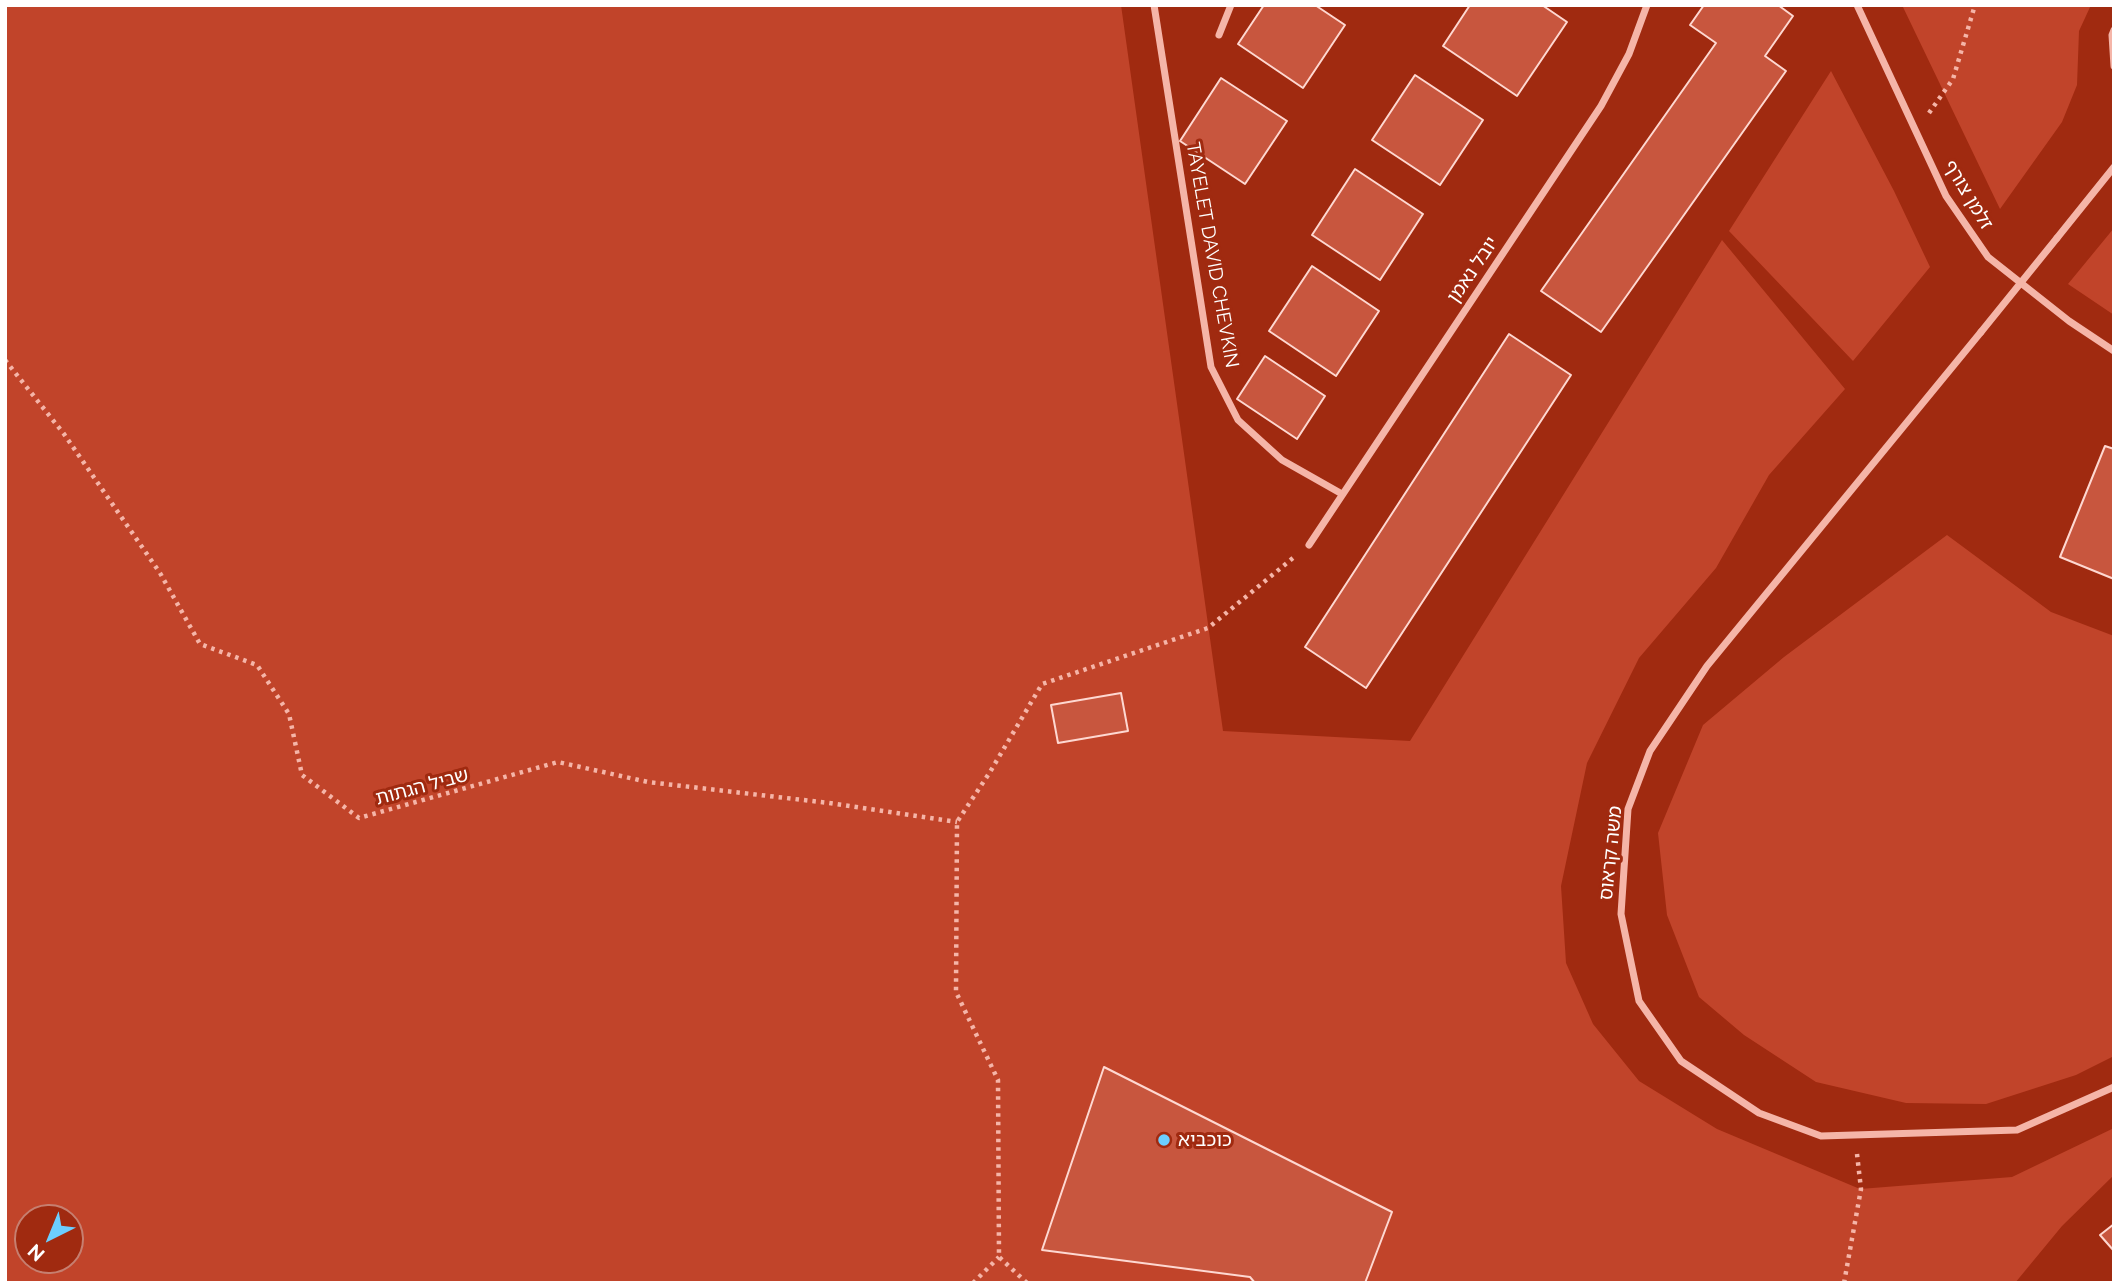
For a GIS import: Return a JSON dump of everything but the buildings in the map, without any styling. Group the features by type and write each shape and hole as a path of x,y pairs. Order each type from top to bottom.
{"street":[{"name":"TAYELET DAVID CHEVKIN","path":"1154,5 1211,367 1238,420 1282,460 1342,494"},
{"path":"1219,35 1231,5"},
{"name":"יובל נאמן","path":"1308,545 1601,106 1629,54 1647,5"},
{"name":"זלמן צורף","path":"1857,5 1946,196 1988,257 2069,321 2114,351"},
{"path":"2114,30 2114,66"},
{"name":"משה קראוס","path":"2114,167 1707,666 1650,751 1628,809 1621,914 1639,1001 1681,1061 1759,1113 1821,1136 2017,1130 2114,1087"}],"path":[{"path":"1916,131 1953,79 1975,5"},
{"name":"שביל הגתות","path":"5,360 64,434 160,573 200,644 257,665 289,715 302,775 359,818 558,762 648,782 829,803 957,822"},
{"path":"973,1283 999,1257 998,1080 956,992 957,822 1042,684 1208,628 1308,545"},
{"path":"1843,1283 1861,1189 1855,1135"},
{"path":"999,1257 1027,1283"}],"shaded area":[{"path":"5,5 1121,5 1223,731 1410,741 1722,240 1845,389 1769,475 1716,568 1639,658 1587,763 1561,886 1566,963 1593,1024 1639,1081 1717,1129 1860,1189 2012,1177 2114,1128 2114,1175 2062,1226 2015,1283 5,1283"},
{"path":"1902,5 2091,5 2079,31 2077,85 2062,122 2000,209"},
{"path":"1831,71 1894,191 1930,267 1853,361 1729,231"},
{"path":"2114,228 2114,315 2068,284"},
{"path":"1947,535 2051,612 2114,636 2114,1056 2076,1075 1986,1104 1906,1103 1816,1082 1744,1035 1699,997 1667,915 1658,833 1703,725 1784,657"}],"place":[{"name":"כוכביא","path":"1164,1140"}]}
